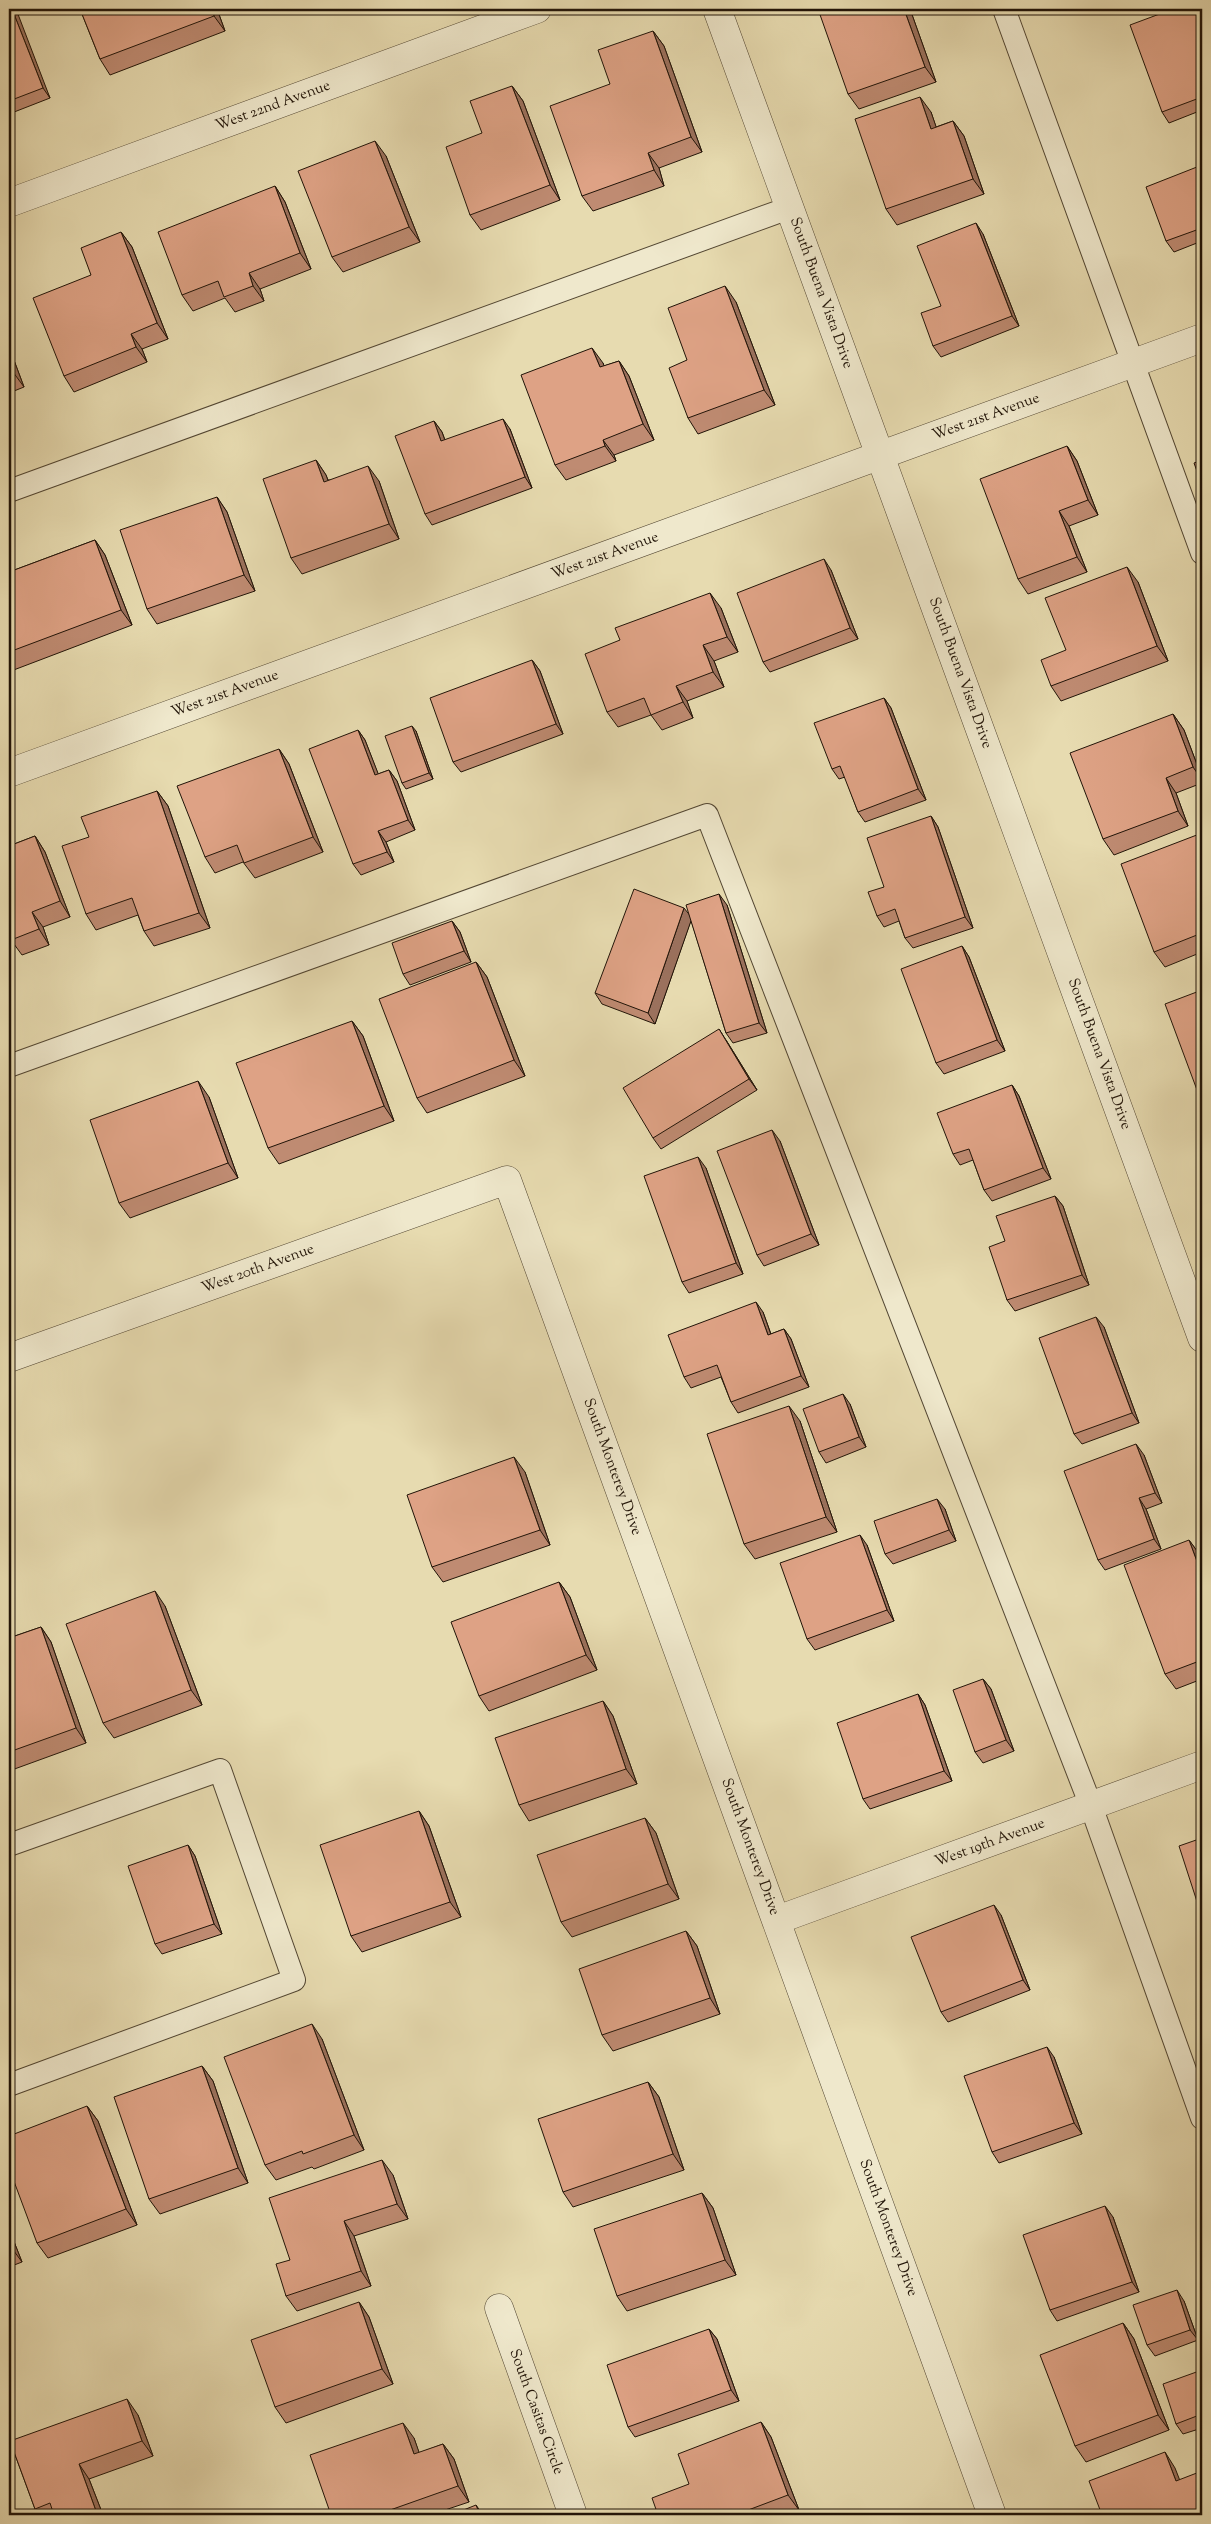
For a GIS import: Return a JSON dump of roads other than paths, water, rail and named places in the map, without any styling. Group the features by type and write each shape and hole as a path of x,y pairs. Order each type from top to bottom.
{"street":[{"name":"West 22nd Avenue","path":"9,203 537,9"},
{"name":"South Buena Vista Drive","path":"716,9 1202,1338"},
{"name":"West 21st Avenue","path":"9,773 1202,338"},
{"name":"West 20th Avenue","path":"9,1358 507,1180"},
{"name":"South Monterey Drive","path":"507,1180 992,2515"},
{"name":"West 19th Avenue","path":"777,1920 1202,1765"},
{"name":"South Casitas Circle","path":"499,2308 573,2515"}],"lane":[{"path":"1004,9 1202,553"},
{"path":"9,491 789,208"},
{"path":"9,1066 707,815 1091,1806 1202,2118"},
{"path":"9,1845 220,1770 294,1980 9,2085"}]}
